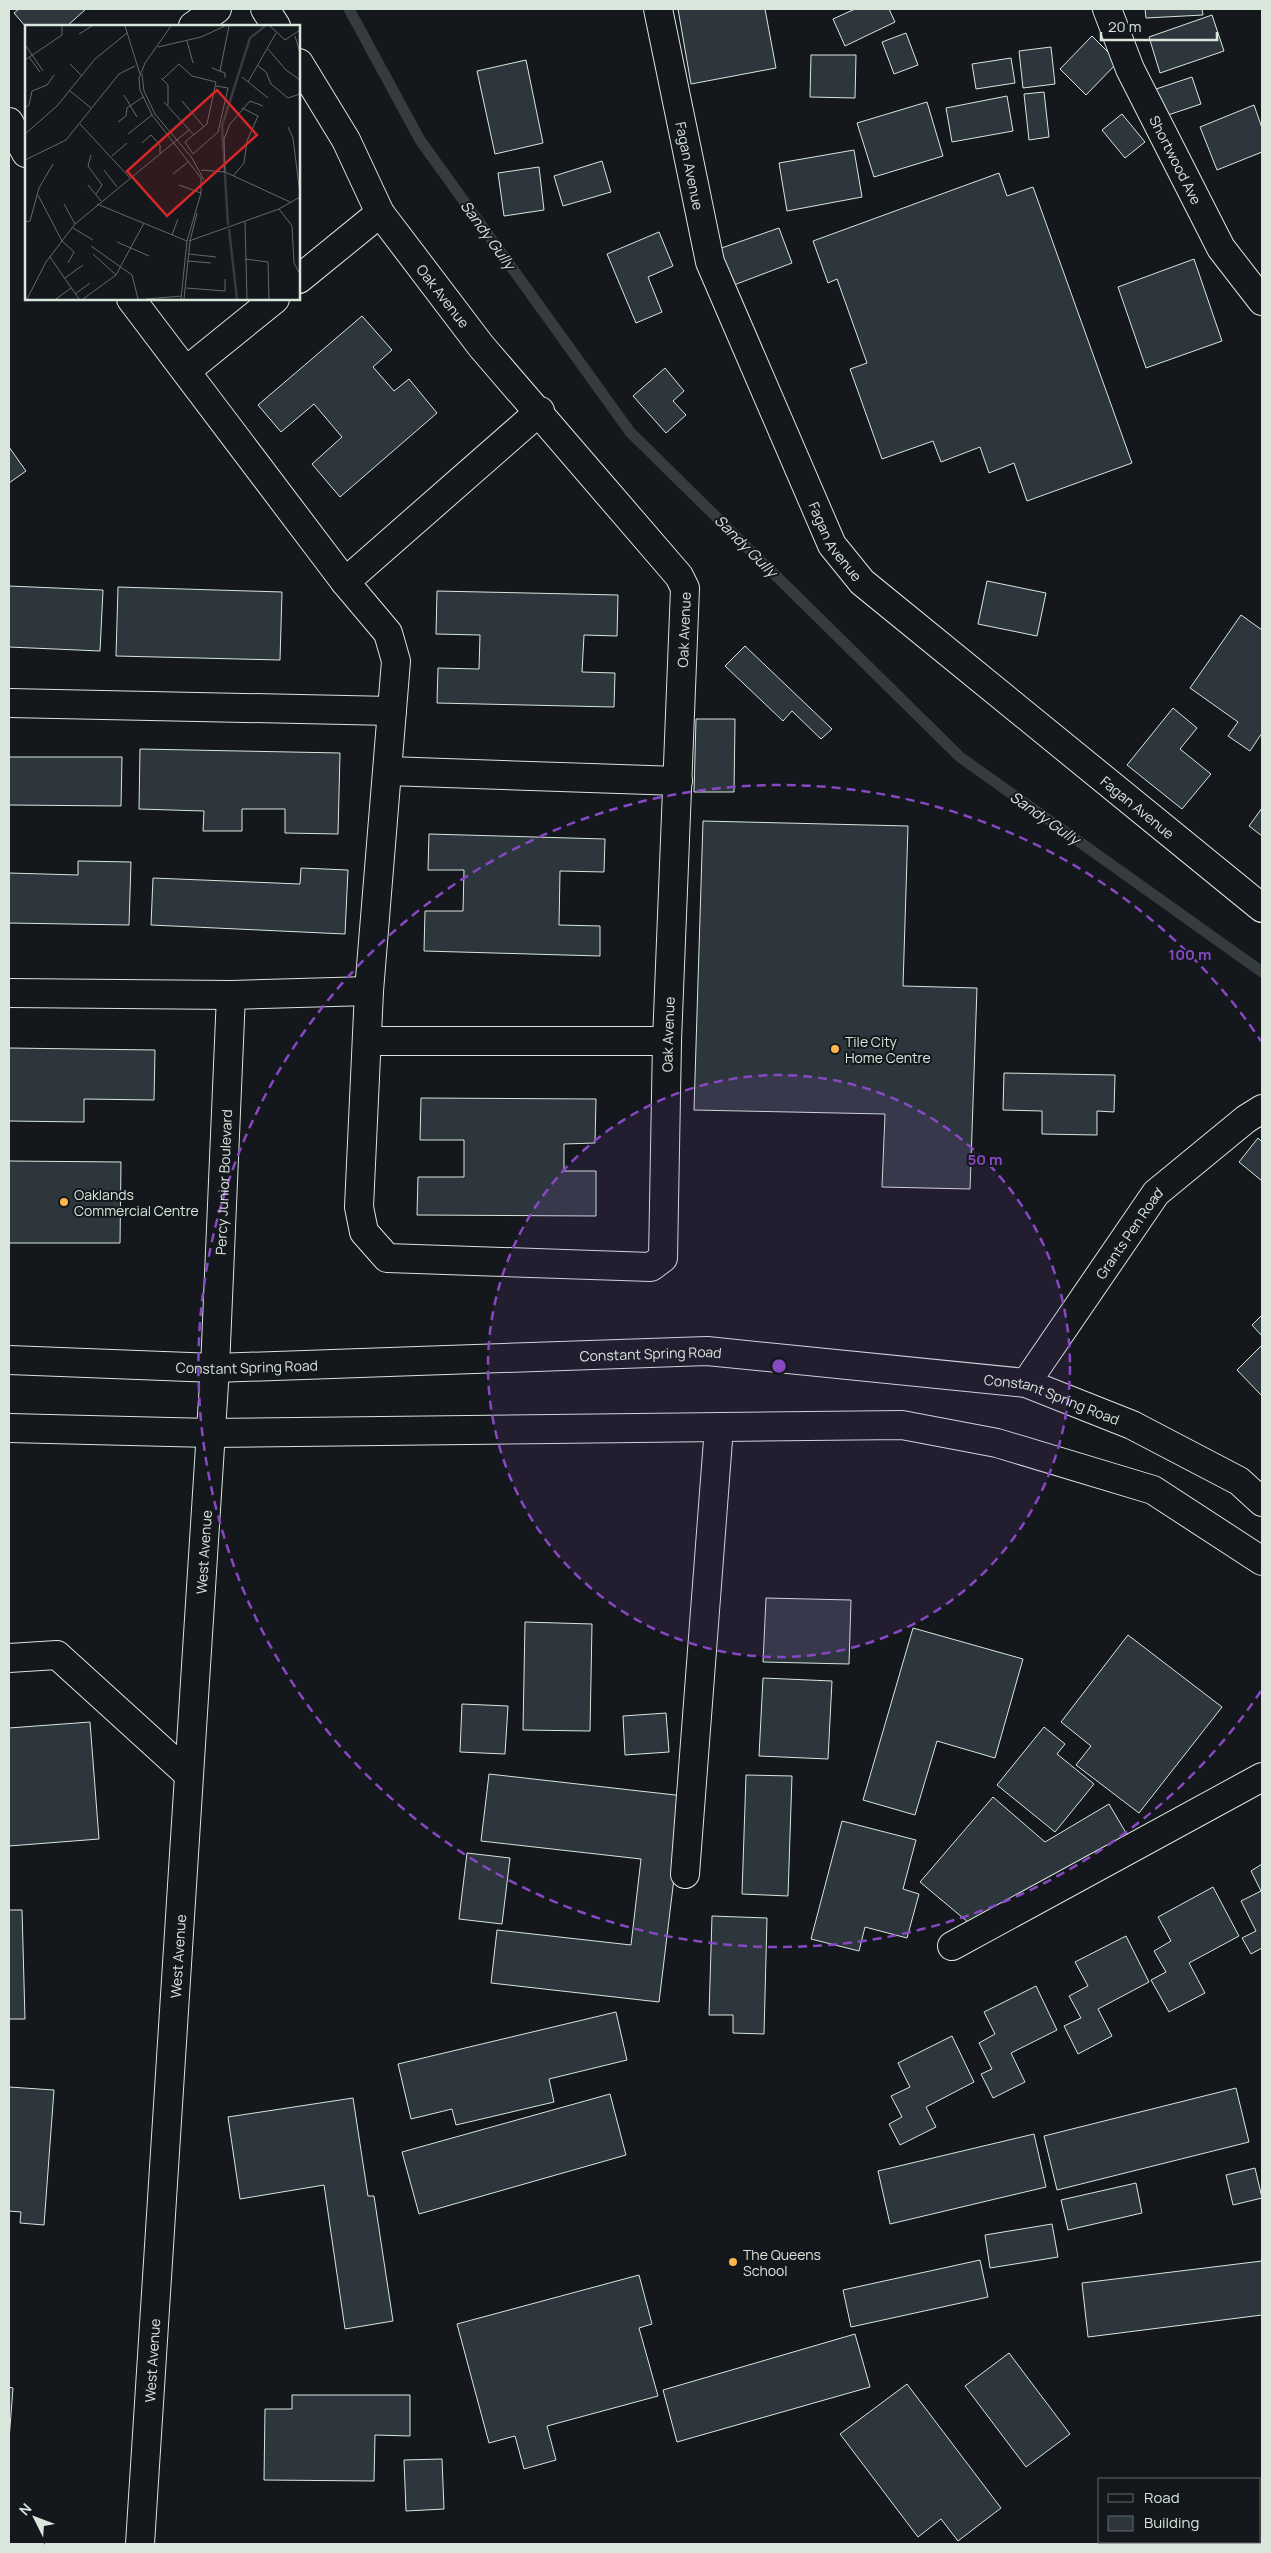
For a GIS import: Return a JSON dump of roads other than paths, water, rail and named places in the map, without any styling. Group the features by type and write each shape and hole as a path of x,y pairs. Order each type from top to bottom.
{"street":[{"path":"194,25 217,9"},
{"path":"265,9 275,25"},
{"name":"Fagan Avenue","path":"658,9 710,262 832,546 862,582 1262,908"},
{"name":"Shortwood Ave","path":"1107,9 1130,69 1221,248 1262,301"},
{"name":"Oak Avenue","path":"300,65 346,140 380,213 481,346 540,411 679,576 685,588 667,1041 663,1258 659,1263 651,1267 387,1258 364,1232 359,1207 367,1041"},
{"path":"9,122 25,149"},
{"path":"300,278 380,213"},
{"path":"131,300 345,582 388,633 396,661 367,1041 667,1041"},
{"path":"186,371 274,300"},
{"path":"345,582 540,411"},
{"path":"9,703 392,711"},
{"path":"388,771 678,781"},
{"path":"9,993 232,995 370,991"},
{"name":"Percy Junior Boulevard","path":"215,1368 232,995"},
{"name":"Grants Pen Road","path":"1026,1383 1156,1194 1246,1119 1262,1110"},
{"name":"Constant Spring Road","path":"9,1360 215,1368 707,1351 1026,1383 1132,1425 1239,1481 1262,1502"},
{"name":"West Avenue","path":"140,2544 215,1368"},
{"path":"9,1428 210,1433 902,1426 997,1443 1153,1490 1262,1561"},
{"path":"685,1874 719,1427"},
{"path":"9,1658 57,1655 188,1774"},
{"path":"952,1946 1262,1777"}],"waterway":[{"name":"Sandy Gully","path":"349,9 420,140 630,432 960,757 1262,972"}],"place":[{"name":"Tile City Home Centre","path":"835,1049"},
{"name":"Oaklands Commercial Centre","path":"64,1202"},
{"name":"The Queens School","path":"733,2262"}]}
